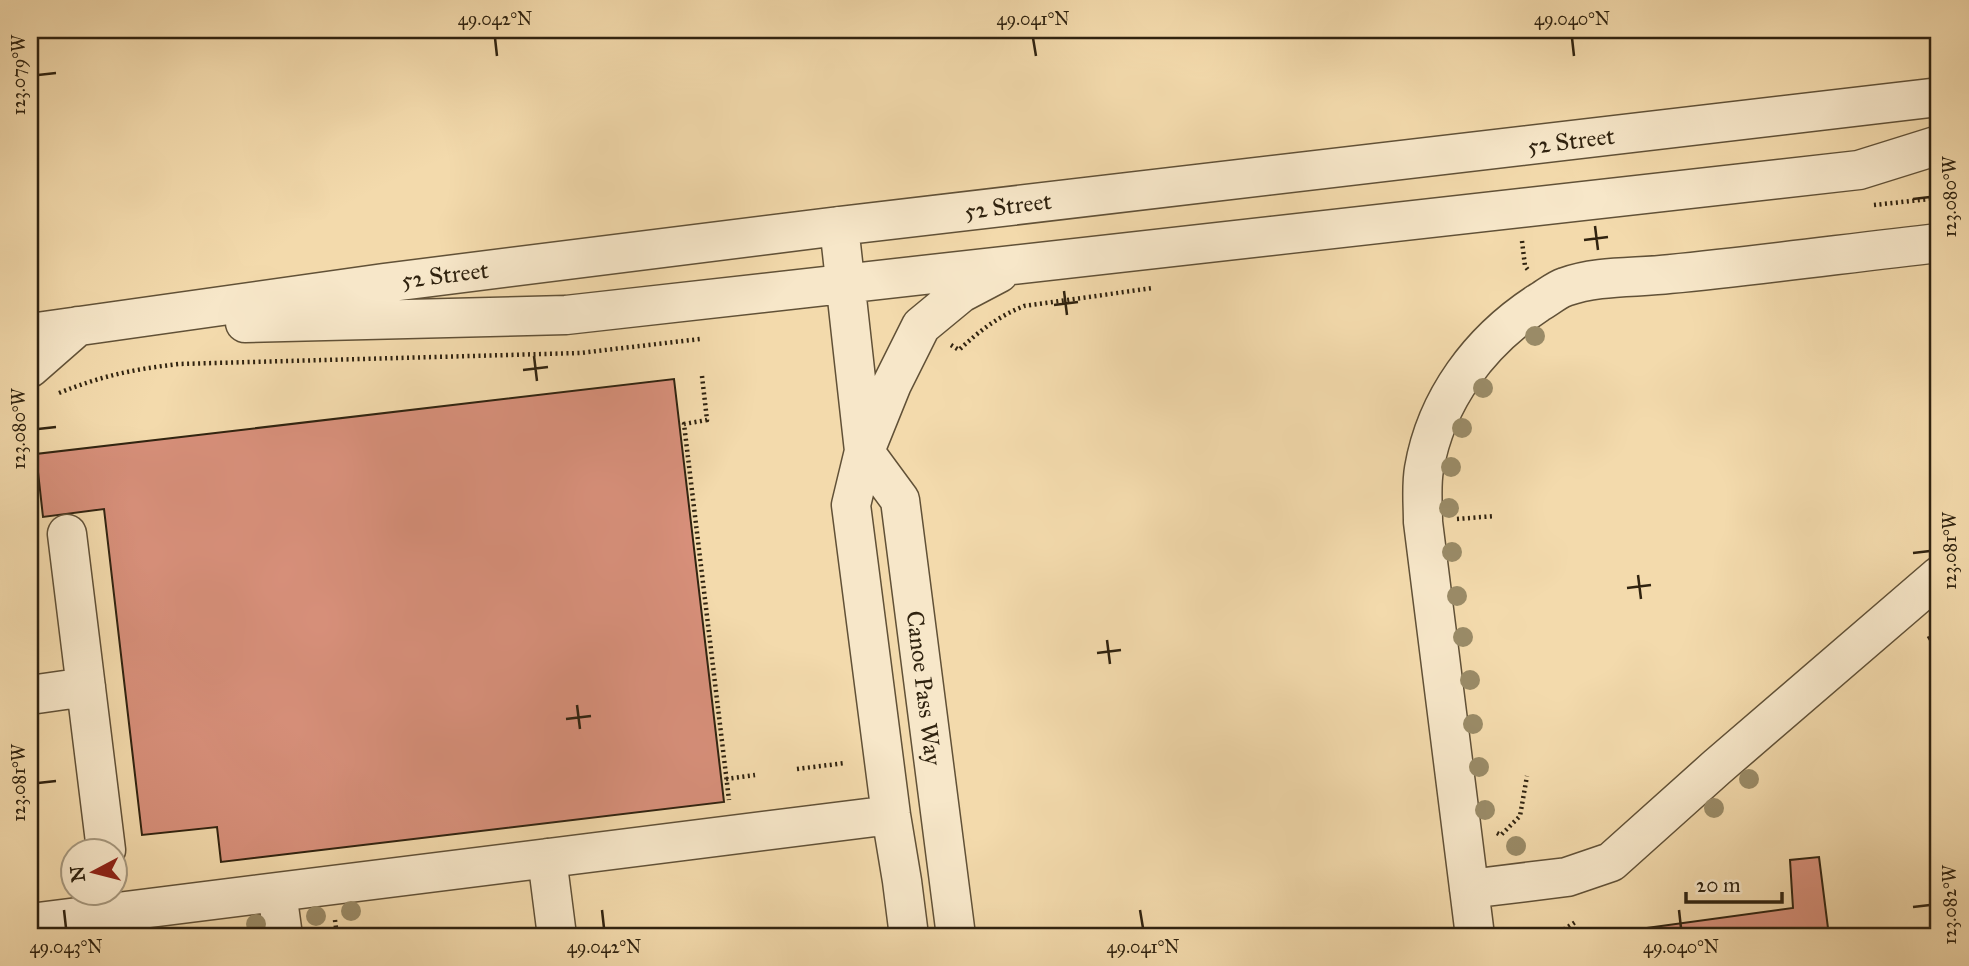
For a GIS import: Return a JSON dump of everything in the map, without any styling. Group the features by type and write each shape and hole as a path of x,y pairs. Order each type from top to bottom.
{"street":[{"name":"52 Street","path":"30,333 384,283 839,226 1939,97"},
{"name":"52 Street","path":"78,327 566,315 1859,170 1939,145"},
{"name":"Canoe Pass Way","path":"839,226 864,452 850,505 909,936"},
{"path":"1475,936 1423,522 1423,471 1435,430 1470,365 1491,340 1518,317 1562,288 1585,281 1670,274 1939,243"},
{"path":"864,452 892,384 921,326 961,293 1012,265"},
{"path":"42,388 78,327"},
{"name":"Canoe Pass Way","path":"864,452 900,499 956,936"},
{"path":"67,534 104,836"},
{"path":"1469,889 1567,877 1611,862 1939,576"},
{"path":"30,695 86,687"},
{"path":"130,901 277,892 891,815"},
{"path":"547,858 557,936"},
{"path":"277,892 283,936"},
{"path":"30,923 97,906"}],"path":[{"path":"1522,240 1525,266 1532,278"},
{"path":"30,409 42,388 179,364 580,353 710,337"},
{"path":"702,376 707,420 684,424 730,810"},
{"path":"1455,507 1457,530"},
{"path":"1456,519 1495,516"},
{"path":"1928,639 1939,632"},
{"path":"797,769 845,763"},
{"path":"726,779 755,775"},
{"path":"1497,832 1501,835 1520,816 1527,776"},
{"path":"334,913 337,936"},
{"path":"1537,936 1563,930 1577,921"}],"building":[{"path":"674,379 724,802 221,862 217,827 142,835 104,509 43,517 36,454"},
{"path":"1819,857 1829,936 1588,936 1793,908 1790,860"}]}
